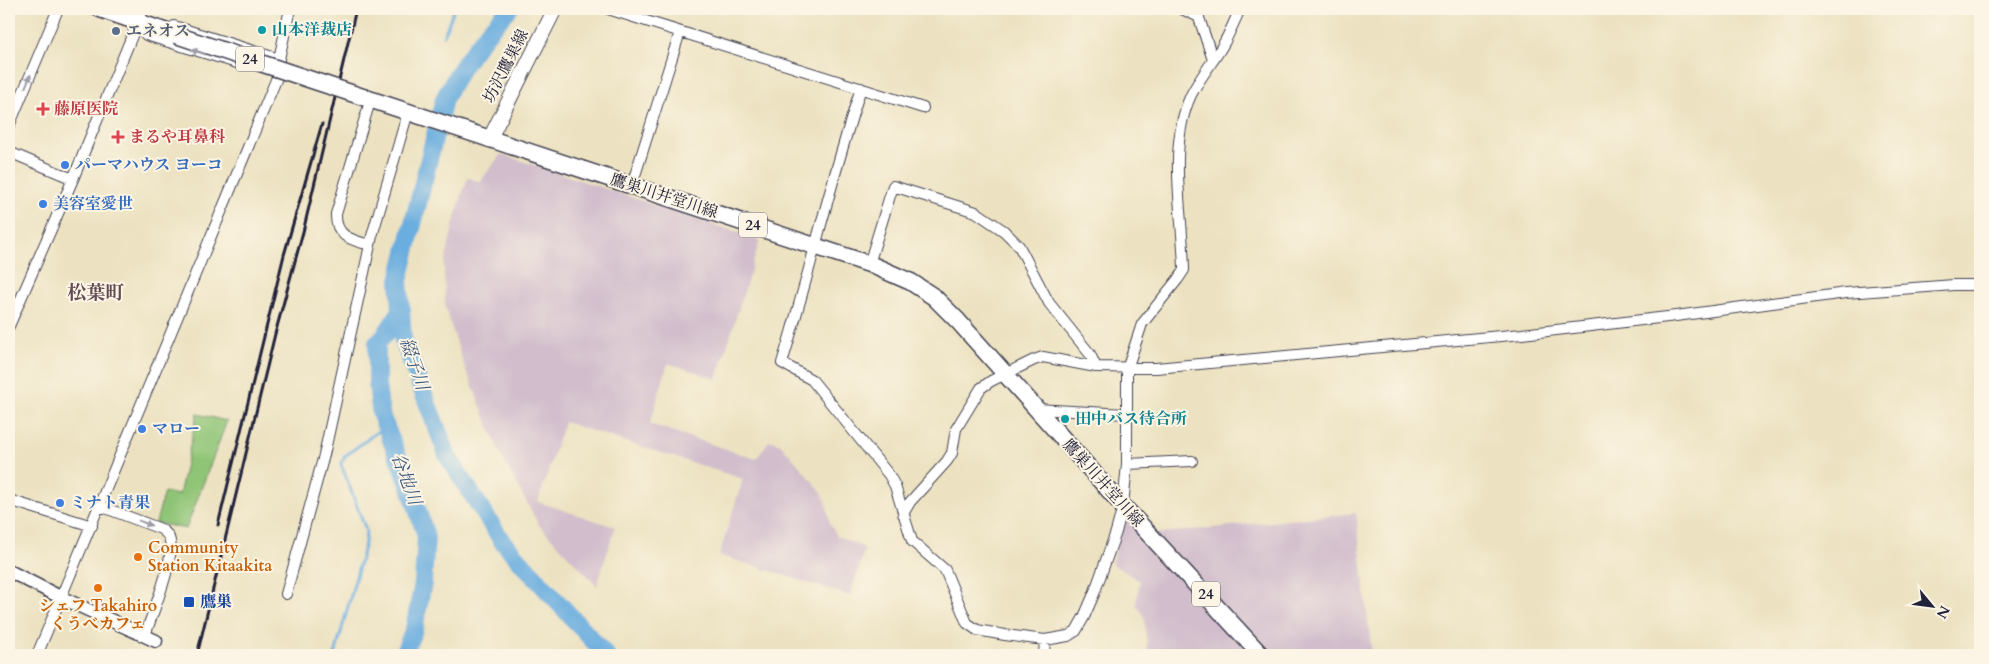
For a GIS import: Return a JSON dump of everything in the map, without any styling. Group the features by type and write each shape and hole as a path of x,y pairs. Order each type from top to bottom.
{"main road":[{"name":"鷹巣川井堂川線","path":"100,9 140,15 176,35 367,103 412,114 632,185 903,277 934,297 958,321 1123,506 1261,655"},
{"name":"坊沢鷹巣線","path":"489,140 555,9"}],"street":[{"path":"9,126 58,9"},
{"path":"37,655 278,75 279,59 290,9"},
{"path":"608,9 923,108"},
{"path":"1182,9 1197,13 1213,60"},
{"path":"861,88 814,246 800,304 782,363 812,380 869,450 895,486 902,514 912,541 945,570 967,623 977,630 1045,640 1068,636 1076,631 1084,618 1106,562 1123,506 1127,464 1127,369 1142,324 1184,270 1179,188 1181,126 1191,96 1225,41 1240,9"},
{"path":"140,15 279,59"},
{"path":"140,15 146,35 278,75"},
{"path":"9,326 73,179 140,15"},
{"path":"632,185 680,32"},
{"path":"367,103 336,214 336,221 340,234 348,239 370,246"},
{"path":"286,594 324,455 370,246 412,114"},
{"path":"9,152 73,179"},
{"path":"869,264 892,186 976,212 1004,231 1019,246 1049,303 1090,354 1096,367"},
{"path":"902,514 910,502 947,461 952,453 956,429 973,398 981,388 1004,374 1044,357 1096,367 1127,369 1414,346 1676,316 1846,293 1954,285 1980,285"},
{"path":"1036,409 1126,414"},
{"path":"1127,464 1192,461"},
{"path":"9,500 92,526"},
{"path":"9,571 60,597 151,638 171,543 167,534 161,529 100,506"},
{"path":"1044,655 1045,640"}],"shaded area":[{"path":"501,154 760,240 717,379 668,363 650,424 756,459 769,441 774,441 783,447 821,491 826,502 830,523 837,536 865,548 850,596 719,555 743,479 564,422 538,502 615,527 597,586 539,525 500,453 462,360 445,306 444,266 456,214 468,177 480,182"},
{"path":"1356,513 1372,655 1148,655 1144,616 1136,604 1140,581 1112,564 1124,520 1133,520 1154,534"}],"green space":[{"path":"197,414 227,421 186,529 156,523 164,492 179,495"}],"waterway":[{"path":"444,35 454,9"},
{"name":"綴子川","path":"509,9 473,51 444,99 399,280 403,340 448,457 502,541 606,655"},
{"name":"谷地川","path":"402,309 385,335 377,343 377,385 381,415 409,484 426,536 423,583 414,629 403,655"},
{"path":"335,655 365,543 366,531 341,464 345,456 385,426"}],"railway":[{"path":"197,655 275,334 303,232 356,9"},
{"path":"218,525 284,255 322,124"}],"place":[{"name":"山本洋裁店","path":"262,30"},
{"name":"エネオス","path":"116,31"},
{"name":"藤原医院","path":"43,109"},
{"name":"まるや耳鼻科","path":"118,137"},
{"name":"パーマハウス ヨーコ","path":"65,165"},
{"name":"美容室愛世","path":"43,204"},
{"name":"田中バス待合所","path":"1065,419"},
{"name":"マロー","path":"142,429"},
{"name":"ミナト青果","path":"60,503"},
{"name":"Community Station Kitaakita","path":"138,557"},
{"name":"シェフ Takahiro くうべカフェ","path":"98,588"},
{"name":"鷹巣","path":"189,602"}],"district":[{"name":"松葉町","path":"96,293"}]}
